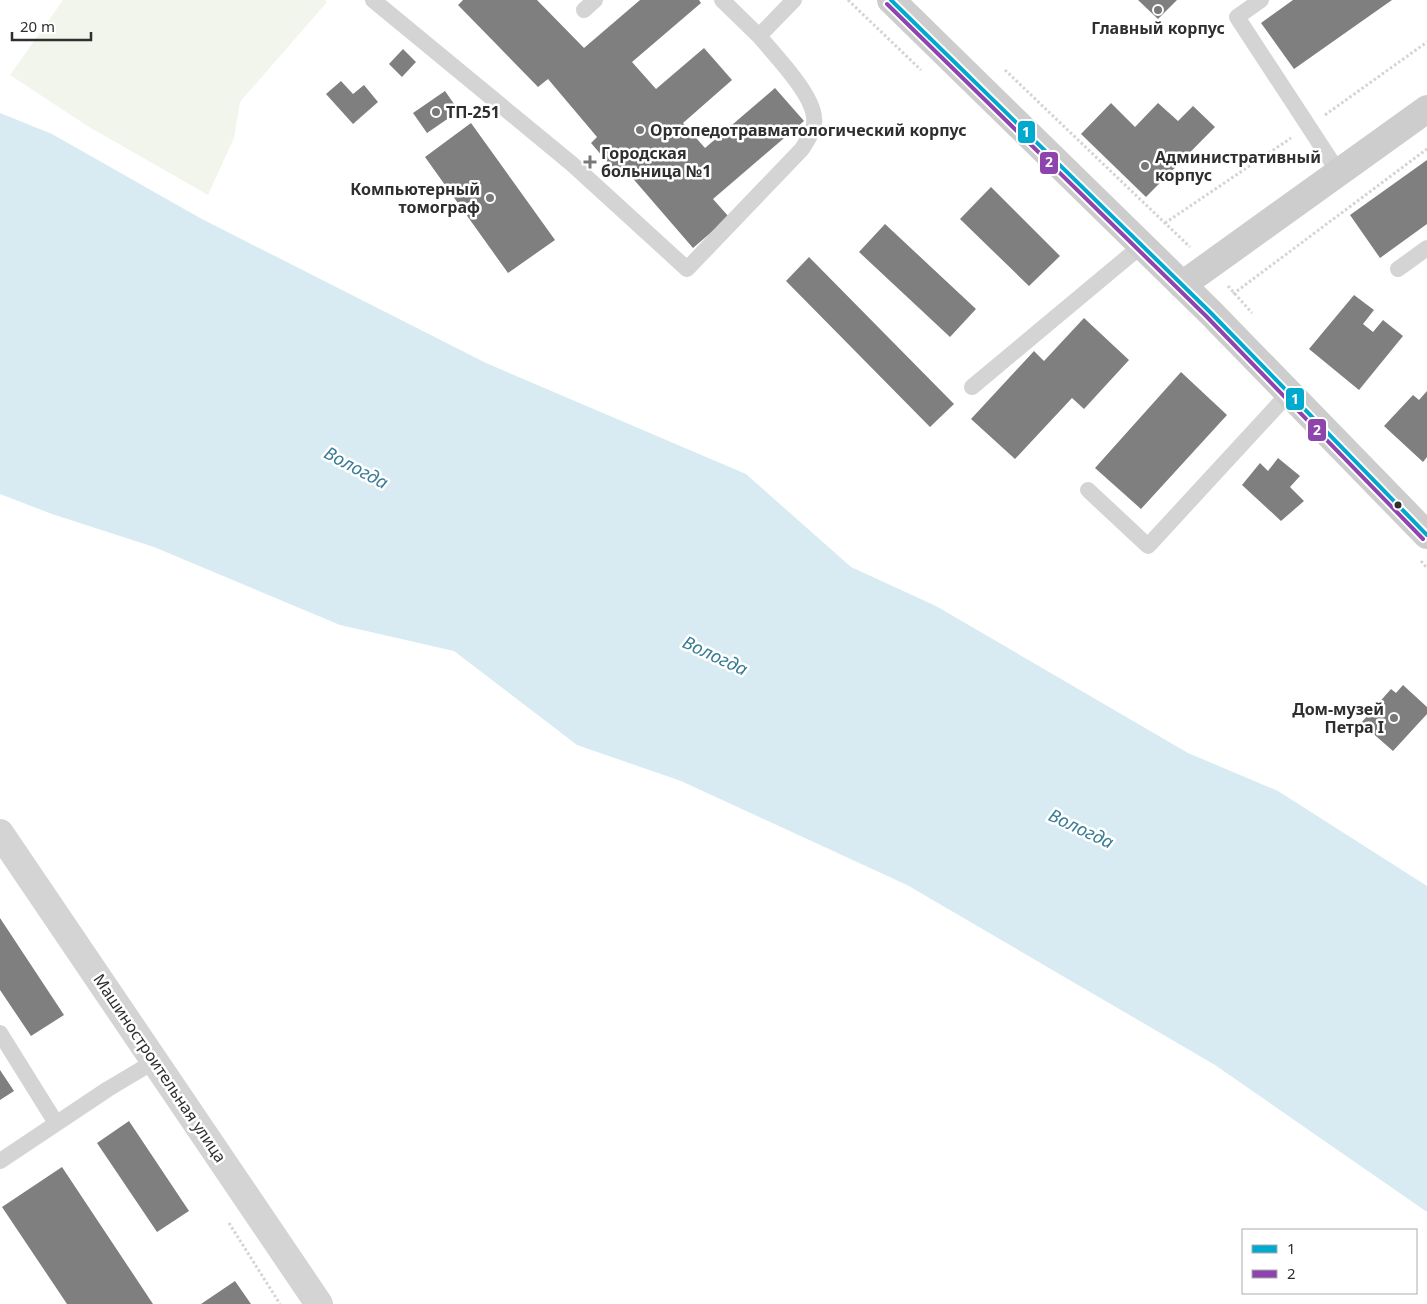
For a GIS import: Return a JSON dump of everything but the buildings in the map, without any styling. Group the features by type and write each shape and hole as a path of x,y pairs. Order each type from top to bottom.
{"street":[{"path":"891,0 1210,312 1427,535"},
{"path":"1182,285 1427,110"},
{"name":"Машиностроительная улица","path":"0,833 319,1304"}],"lane":[{"path":"373,0 572,164 687,269 802,149 812,133 814,117 807,97 759,36 722,0"},
{"path":"759,36 794,0"},
{"path":"1261,0 1236,17 1339,173"},
{"path":"972,387 1142,246"},
{"path":"1398,269 1427,248"},
{"path":"1088,490 1148,546 1289,393"},
{"path":"0,1033 56,1123"},
{"path":"0,1161 114,1085 155,1061"}],"path":[{"path":"1210,312 1427,150"}],"shaded area":[{"path":"63,0 325,0 327,2 240,102 234,138 208,195 89,127 10,75"}],"water":[{"name":"Вологда","path":"0,113 52,134 200,218 486,363 746,474 851,567 936,606 1188,753 1278,791 1427,886 1427,1212 1215,1065 907,885 681,781 577,745 454,651 340,625 154,547 52,514 0,494"}],"transit line":[{"name":"1","path":"891,0 1210,312 1427,535"},
{"name":"2","path":"887,4 1206,316 1423,539"}],"place":[{"name":"Главный корпус","path":"1158,10"},
{"name":"ТП-251","path":"436,112"},
{"name":"Ортопедотравматологический корпус","path":"640,130"},
{"name":"Городская больница №1","path":"590,162"},
{"name":"Административный корпус","path":"1145,166"},
{"name":"Компьютерный томограф","path":"490,198"},
{"name":"Дом-музей Петра I","path":"1394,718"}]}
